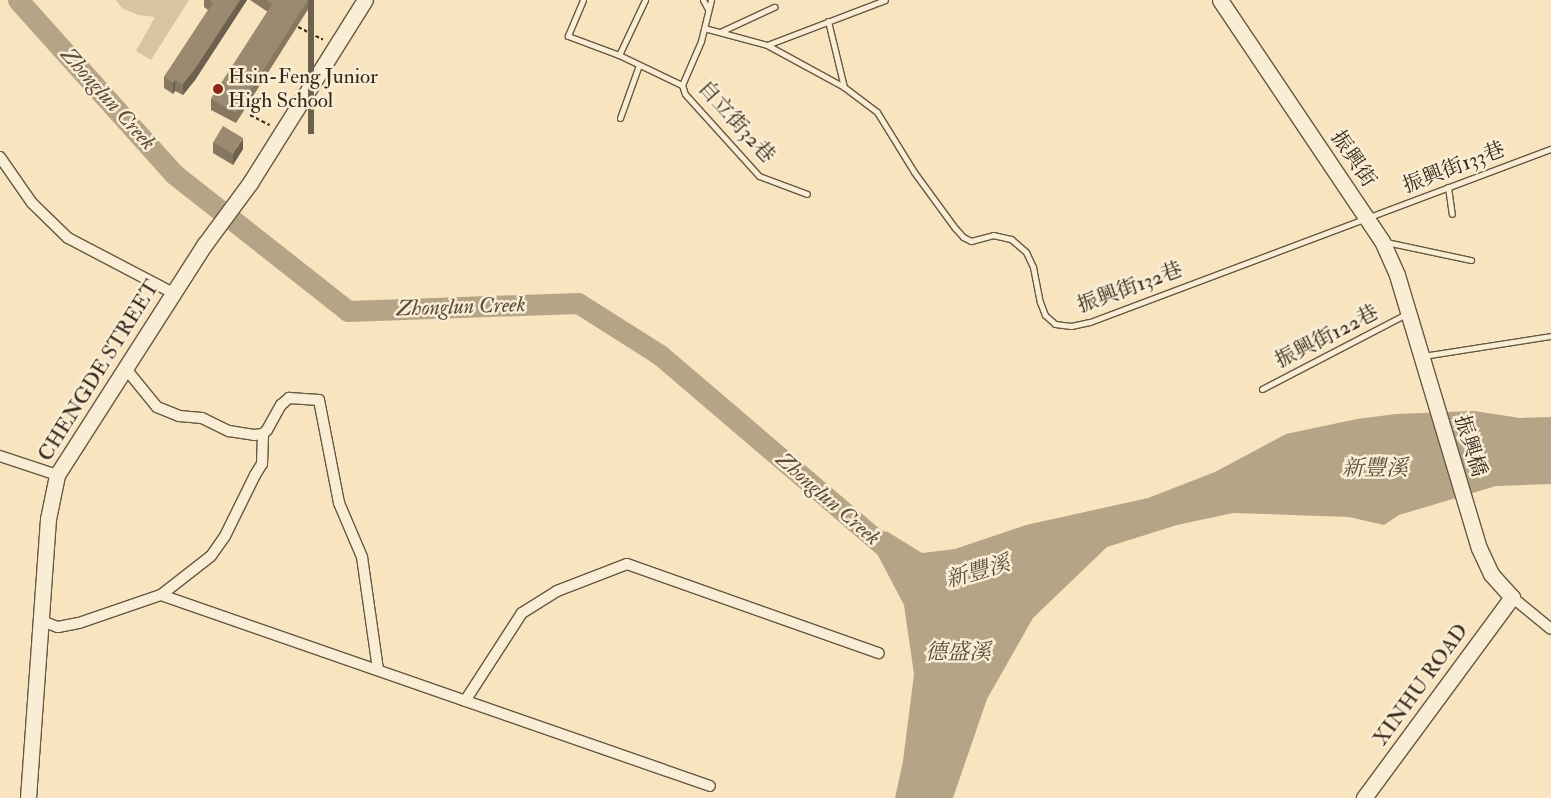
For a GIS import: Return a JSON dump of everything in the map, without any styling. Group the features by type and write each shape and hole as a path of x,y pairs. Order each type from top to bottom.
{"street":[{"path":"283,131 365,0"},
{"name":"振興街","path":"1220,0 1382,241 1397,275 1420,357"},
{"name":"CHENGDE STREET","path":"28,798 48,519 57,475 205,244 250,183 283,131"},
{"path":"0,157 32,203 68,238 173,293"},
{"name":"振興橋","path":"1420,357 1480,548 1491,574 1512,597"},
{"path":"126,368 148,398 163,410 179,416 202,418 229,432 254,435 263,434"},
{"path":"42,620 58,627 79,623 161,595 211,556 225,536 254,475 262,464 263,434 281,405 289,398 319,400 339,503 362,557 378,670"},
{"path":"0,456 57,475"},
{"path":"465,701 522,614 557,591 627,564 879,653"},
{"path":"161,595 710,786"},
{"path":"1512,597 1551,629"},
{"name":"XINHU ROAD","path":"1364,798 1512,597"}],"lane":[{"name":"自立街32巷","path":"583,0 568,36 619,55 682,85 685,94 759,176 807,194"},
{"path":"619,55 645,0"},
{"path":"703,0 708,9"},
{"path":"682,85 704,28 711,0"},
{"path":"768,45 885,0"},
{"path":"720,32 774,8"},
{"path":"828,21 844,87"},
{"path":"704,28 768,45 844,87"},
{"path":"620,118 639,64"},
{"name":"振興街132巷","path":"844,87 877,112 914,172 963,237 971,240 994,235 1012,239 1026,252 1034,267 1042,309 1055,324 1071,326 1090,322 1368,218"},
{"name":"振興街133巷","path":"1368,218 1551,149"},
{"path":"1448,187 1452,214"},
{"path":"1382,241 1471,260"},
{"name":"振興街122巷","path":"1262,389 1407,314"},
{"path":"1420,357 1551,336"}],"path":[{"path":"298,27 336,47"},
{"path":"250,115 283,131"}],"shaded area":[{"path":"116,0 189,0 151,60 136,51 155,17 138,15 122,8"}],"water":[{"name":"新豐溪","path":"1474,411 1520,418 1551,417 1551,484 1496,486 1399,515 1384,525 1349,517 1233,513 1177,525 1107,547 1033,618 987,699 953,798 895,798 903,761 914,674 904,605 863,527 888,532 922,553 955,549 1026,525 1148,498 1215,472 1286,434 1357,419 1396,414"}],"building":[{"path":"209,0 240,0 195,69 183,84 175,80 173,83 164,77 213,3"},
{"path":"266,0 308,0 236,113 211,99 272,4"},
{"path":"223,126 243,138 233,154 213,142"}],"waterway":[{"name":"Zhonglun Creek","path":"18,0 174,174 348,311 578,303 660,355 884,546"}],"place":[{"name":"Hsin-Feng Junior High School","path":"218,89"}],"water label":[{"name":"德盛溪","path":"958,653"}]}
